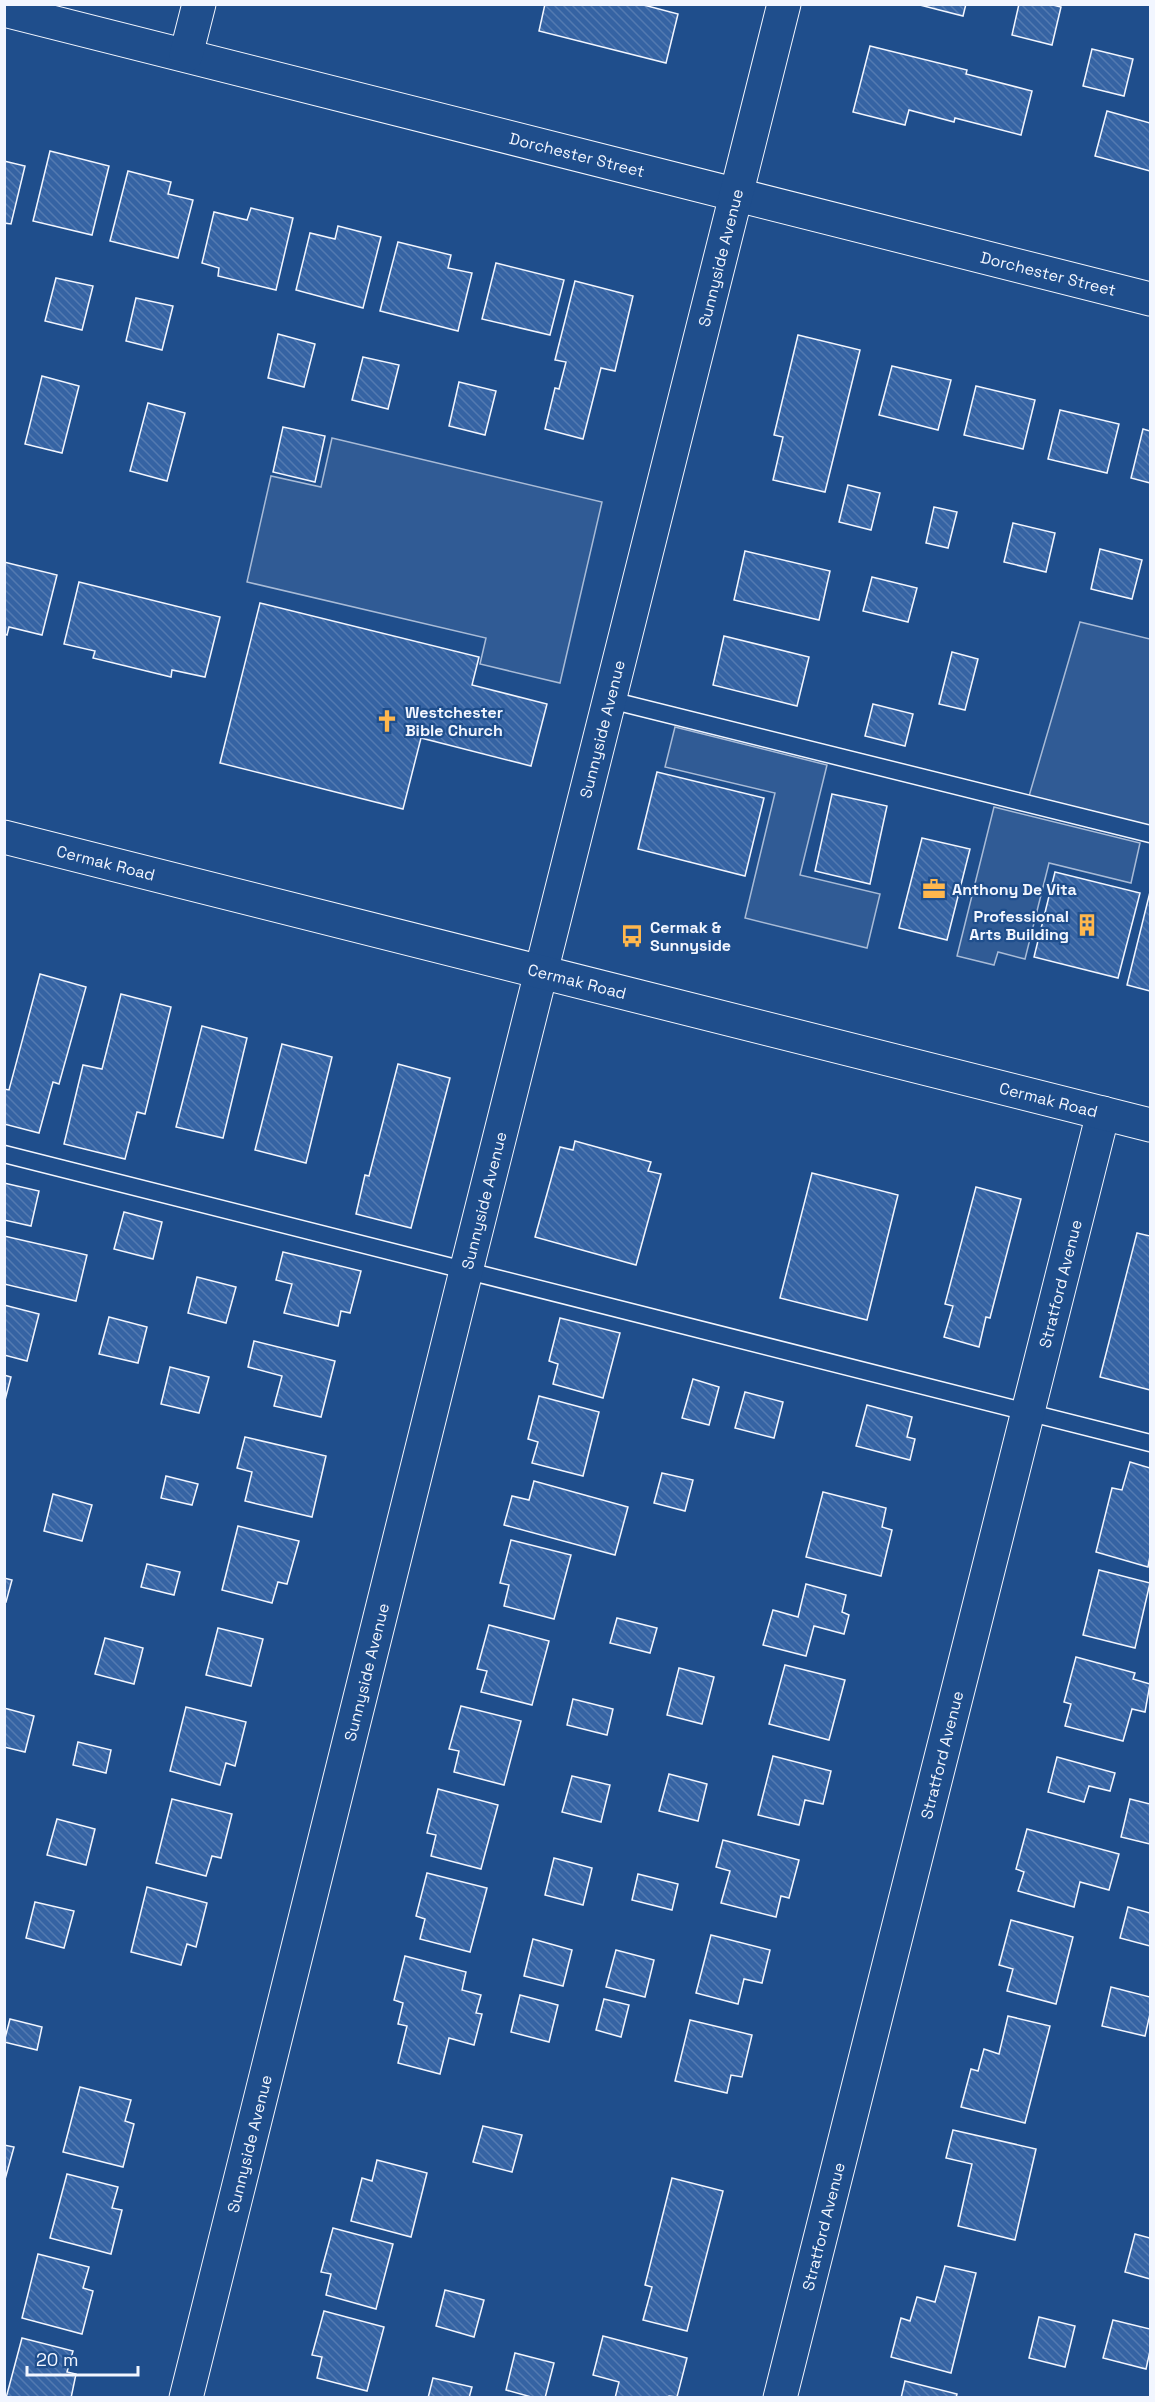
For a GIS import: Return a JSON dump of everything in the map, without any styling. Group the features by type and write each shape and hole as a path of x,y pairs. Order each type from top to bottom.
{"street":[{"path":"186,55 199,4"},
{"name":"Sunnyside Avenue","path":"186,2397 784,4"},
{"name":"Dorchester Street","path":"4,9 1150,299"},
{"name":"Cermak Road","path":"4,837 1150,1125"},
{"name":"Stratford Avenue","path":"780,2397 1103,1113"}],"lane":[{"path":"610,700 1150,834"},
{"path":"4,1154 1150,1443"}],"shaded area":[{"path":"332,438 602,502 560,683 480,664 486,638 247,582 271,476 321,487"},
{"path":"1080,622 1150,639 1150,834 1027,803"},
{"path":"675,727 827,765 800,875 880,894 867,948 745,918 775,793 665,767"},
{"path":"994,807 1140,843 1131,883 1049,863 1025,959 998,952 994,965 957,956"}],"building":[{"path":"545,4 640,4 678,14 666,63 539,31"},
{"path":"916,4 966,4 963,16"},
{"path":"1019,4 1049,4 1061,7 1052,45 1012,35"},
{"path":"870,46 967,70 966,74 1032,91 1021,135 955,118 954,122 909,110 905,125 853,112"},
{"path":"1092,49 1133,59 1124,96 1083,86"},
{"path":"1107,111 1150,123 1150,171 1095,156"},
{"path":"50,151 109,166 92,235 33,221"},
{"path":"4,161 25,166 11,224 4,223"},
{"path":"128,171 171,182 168,194 193,200 178,258 110,241"},
{"path":"251,208 293,218 276,290 218,276 219,268 202,263 214,212 247,220"},
{"path":"338,226 381,237 363,308 296,290 310,233 335,239"},
{"path":"398,242 451,255 448,268 472,273 458,331 380,311"},
{"path":"496,263 564,280 550,335 482,319"},
{"path":"56,278 93,286 82,330 45,321"},
{"path":"575,281 633,296 615,371 601,368 583,439 545,429 555,388 559,389 566,362 555,360"},
{"path":"136,298 173,306 162,350 126,341"},
{"path":"278,334 315,344 304,387 268,378"},
{"path":"798,335 860,350 825,492 773,480 783,437 774,435"},
{"path":"363,357 399,365 388,409 352,400"},
{"path":"892,366 951,380 938,430 879,415"},
{"path":"42,376 79,386 62,453 25,444"},
{"path":"459,382 496,391 485,435 449,426"},
{"path":"976,386 1035,400 1023,449 964,435"},
{"path":"148,403 185,413 167,481 130,471"},
{"path":"1060,410 1119,424 1107,473 1048,459"},
{"path":"283,427 325,436 315,482 273,472"},
{"path":"1143,429 1150,431 1150,483 1131,478"},
{"path":"848,485 880,493 871,530 839,522"},
{"path":"934,507 957,512 948,548 926,543"},
{"path":"1013,523 1055,533 1046,572 1004,562"},
{"path":"1100,549 1142,560 1132,599 1091,589"},
{"path":"745,551 830,571 819,620 734,600"},
{"path":"4,562 57,575 42,635 9,627 7,635 4,634"},
{"path":"872,577 917,588 908,622 863,611"},
{"path":"79,582 220,617 205,677 172,670 171,677 93,658 95,651 64,644"},
{"name":"Westchester Bible Church","path":"260,603 479,657 472,685 547,704 531,766 421,738 403,809 220,763"},
{"path":"724,636 809,657 797,706 713,685"},
{"path":"952,652 978,659 965,710 939,704"},
{"path":"873,704 913,714 905,746 865,736"},
{"path":"657,772 764,798 745,876 638,849"},
{"path":"832,794 887,806 870,884 815,871"},
{"name":"Anthony De Vita","path":"922,838 970,849 947,940 899,928"},
{"name":"Professional Arts Building","path":"1055,872 1140,893 1118,978 1034,957"},
{"path":"1150,892 1150,991 1127,985"},
{"path":"40,974 86,987 59,1084 53,1082 39,1133 4,1124 4,1089 9,1090"},
{"path":"121,994 171,1007 145,1114 137,1112 125,1159 64,1144 83,1065 102,1069"},
{"path":"202,1026 247,1038 223,1138 176,1127"},
{"path":"282,1044 332,1057 306,1163 255,1150"},
{"path":"398,1064 450,1078 411,1228 356,1214 365,1175 369,1176"},
{"path":"575,1141 651,1162 648,1171 661,1174 636,1265 535,1237 560,1147 573,1150"},
{"path":"812,1173 898,1195 867,1320 780,1298"},
{"path":"4,1183 39,1191 31,1226 4,1220"},
{"path":"976,1187 1021,1199 990,1318 986,1317 979,1347 944,1337 953,1306 945,1304"},
{"path":"124,1212 162,1222 153,1259 114,1249"},
{"path":"1137,1233 1150,1236 1150,1390 1100,1377"},
{"path":"4,1236 87,1255 76,1301 4,1284"},
{"path":"283,1252 361,1271 350,1313 341,1311 338,1326 284,1313 292,1284 276,1280"},
{"path":"197,1277 236,1287 226,1323 188,1313"},
{"path":"4,1305 39,1314 27,1361 4,1355"},
{"path":"109,1317 147,1327 138,1363 99,1354"},
{"path":"560,1318 620,1333 603,1398 553,1384 558,1364 549,1361"},
{"path":"254,1341 335,1361 321,1417 274,1406 282,1376 248,1367"},
{"path":"170,1367 209,1377 199,1413 161,1404"},
{"path":"4,1375 11,1377 4,1404"},
{"path":"693,1379 719,1387 709,1425 682,1418"},
{"path":"745,1392 783,1402 774,1438 735,1428"},
{"path":"539,1396 599,1412 583,1476 532,1463 538,1442 528,1439"},
{"path":"867,1405 912,1417 907,1437 915,1439 910,1460 856,1446"},
{"path":"245,1437 326,1456 312,1517 245,1501 252,1472 237,1468"},
{"path":"1130,1462 1150,1468 1148,1567 1096,1552 1112,1488 1122,1490"},
{"path":"662,1473 693,1480 685,1511 654,1503"},
{"path":"166,1476 198,1484 192,1505 161,1498"},
{"path":"534,1481 628,1507 615,1555 504,1525 512,1496 529,1500"},
{"path":"823,1492 886,1508 882,1527 892,1530 881,1576 806,1557"},
{"path":"53,1494 92,1505 82,1541 44,1531"},
{"path":"238,1526 299,1541 287,1584 278,1582 272,1603 222,1590"},
{"path":"511,1540 571,1555 554,1619 504,1606 509,1585 500,1583"},
{"path":"147,1564 180,1572 174,1595 141,1587"},
{"path":"1099,1570 1150,1583 1135,1648 1083,1635"},
{"path":"4,1578 12,1580 6,1602 4,1601"},
{"path":"806,1584 846,1595 842,1612 849,1615 844,1634 814,1626 806,1656 763,1645 773,1610 798,1617"},
{"path":"617,1618 657,1628 650,1653 610,1643"},
{"path":"489,1625 549,1641 532,1705 481,1692 487,1671 477,1669"},
{"path":"218,1628 263,1639 251,1686 206,1675"},
{"path":"105,1638 143,1648 134,1684 95,1674"},
{"path":"1076,1657 1135,1673 1133,1679 1150,1684 1145,1712 1132,1709 1123,1741 1065,1726 1071,1704 1064,1702"},
{"path":"785,1665 845,1680 829,1740 769,1724"},
{"path":"679,1668 714,1677 702,1724 667,1715"},
{"path":"573,1699 613,1709 607,1735 567,1725"},
{"path":"461,1706 521,1721 504,1785 454,1772 459,1751 449,1749"},
{"path":"186,1707 246,1722 235,1766 226,1763 220,1785 170,1771"},
{"path":"4,1708 34,1716 25,1752 4,1747"},
{"path":"78,1742 111,1750 106,1773 73,1765"},
{"path":"773,1756 831,1771 823,1804 805,1800 799,1825 758,1815"},
{"path":"1057,1757 1115,1773 1110,1791 1089,1786 1084,1802 1048,1792"},
{"path":"669,1774 707,1784 698,1821 659,1811"},
{"path":"572,1776 610,1785 601,1822 562,1812"},
{"path":"438,1789 498,1805 481,1869 431,1856 436,1835 427,1833"},
{"path":"172,1799 232,1814 221,1858 212,1856 206,1876 156,1863"},
{"path":"1130,1799 1150,1804 1150,1844 1121,1837"},
{"path":"57,1819 95,1829 86,1865 47,1855"},
{"path":"1027,1829 1119,1854 1109,1890 1080,1882 1074,1907 1018,1891 1024,1872 1016,1869"},
{"path":"723,1840 799,1860 789,1898 781,1896 776,1917 721,1903 730,1871 716,1867"},
{"path":"554,1858 592,1868 583,1905 545,1895"},
{"path":"427,1873 487,1888 470,1952 420,1939 425,1919 416,1916"},
{"path":"638,1874 678,1884 672,1910 632,1900"},
{"path":"147,1887 207,1903 196,1947 187,1944 181,1965 131,1952"},
{"path":"35,1902 74,1911 64,1948 26,1938"},
{"path":"1128,1907 1150,1913 1150,1946 1120,1938"},
{"path":"1011,1920 1073,1937 1056,2004 1007,1991 1013,1969 999,1965"},
{"path":"711,1935 770,1950 762,1983 744,1979 738,2004 696,1993"},
{"path":"533,1939 572,1950 563,1986 524,1976"},
{"path":"616,1950 654,1960 645,1997 606,1987"},
{"path":"405,1956 466,1972 462,1990 481,1995 476,2013 482,2014 474,2045 449,2038 440,2074 398,2063 407,2026 398,2024 403,2003 394,2000"},
{"path":"1111,1987 1150,1997 1150,2014 1145,2036 1102,2026"},
{"path":"520,1995 558,2005 549,2042 511,2032"},
{"path":"604,1999 629,2005 621,2037 596,2030"},
{"path":"1008,2016 1050,2026 1025,2123 961,2107 971,2069 978,2071 984,2049 999,2054"},
{"path":"10,2019 42,2027 37,2050 4,2042"},
{"path":"690,2020 752,2035 742,2077 731,2075 727,2093 675,2081"},
{"path":"80,2087 131,2100 125,2121 134,2124 123,2167 63,2152"},
{"path":"483,2126 522,2135 512,2172 473,2162"},
{"path":"953,2130 1036,2149 1015,2240 958,2226 972,2164 946,2158"},
{"path":"4,2145 14,2147 4,2183"},
{"path":"377,2160 427,2173 411,2237 351,2221 362,2178 372,2181"},
{"path":"67,2174 118,2187 112,2208 122,2210 111,2254 50,2238"},
{"path":"672,2178 723,2191 687,2331 643,2320 652,2287 645,2285"},
{"path":"333,2228 393,2244 376,2309 326,2295 331,2274 321,2272"},
{"path":"1135,2234 1150,2238 1150,2279 1125,2272"},
{"path":"38,2254 89,2267 83,2288 93,2291 82,2334 22,2318"},
{"path":"945,2266 976,2273 951,2373 891,2357 901,2318 910,2321 917,2297 935,2302"},
{"path":"445,2290 484,2300 474,2337 436,2326"},
{"path":"324,2311 384,2327 367,2391 317,2378 322,2357 312,2355"},
{"path":"1039,2317 1075,2326 1065,2367 1029,2358"},
{"path":"1113,2320 1150,2329 1150,2351 1146,2369 1103,2358"},
{"path":"603,2336 687,2358 677,2397 615,2398 619,2382 593,2375"},
{"path":"22,2338 73,2351 67,2372 76,2374 71,2398 6,2398"},
{"path":"515,2353 554,2363 545,2398 535,2398 506,2390"},
{"path":"433,2378 472,2387 469,2398 428,2398"},
{"path":"905,2381 957,2394 956,2398 901,2398"}],"place":[{"name":"Westchester Bible Church","path":"387,721"},
{"name":"Anthony De Vita","path":"934,889"},
{"name":"Professional Arts Building","path":"1087,925"},
{"name":"Cermak & Sunnyside","path":"632,936"}]}
